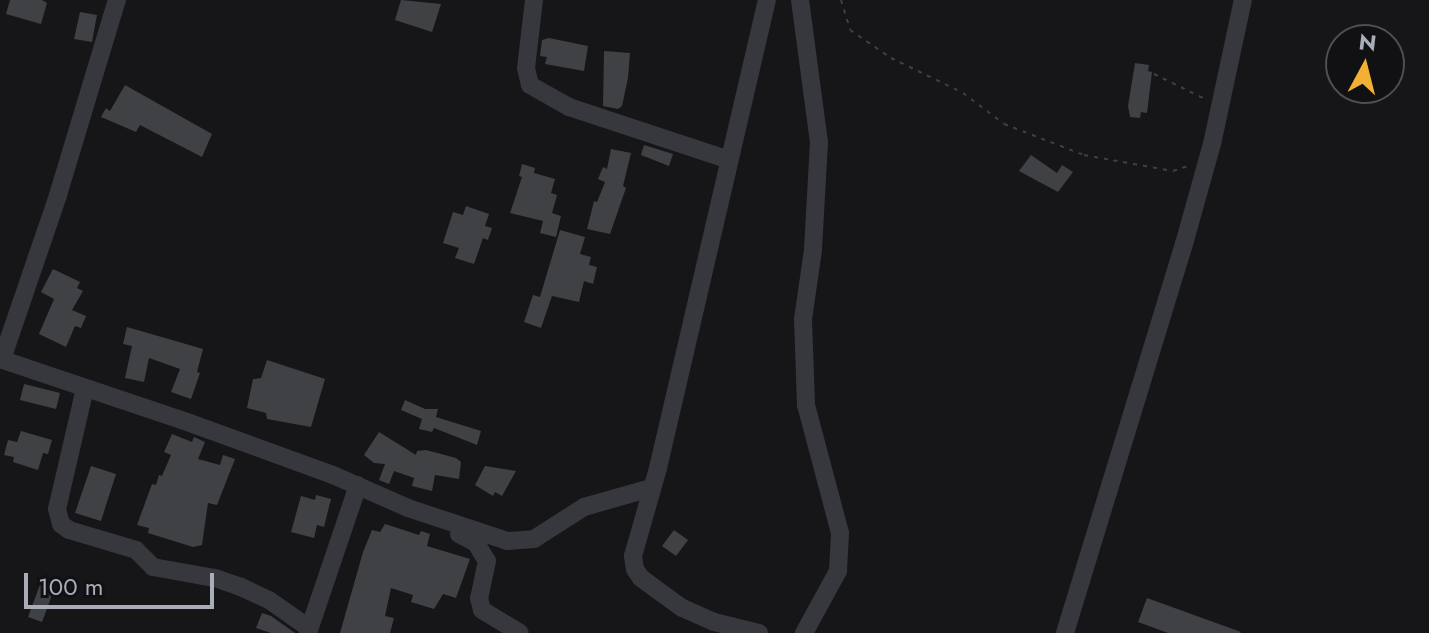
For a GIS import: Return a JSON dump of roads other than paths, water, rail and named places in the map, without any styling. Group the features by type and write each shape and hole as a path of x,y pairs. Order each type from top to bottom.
{"street":[{"path":"117,0 53,210 1,359 507,541 529,541 584,507 651,488"},
{"path":"534,0 526,68 530,85 569,107 729,160"},
{"path":"759,633 697,615 641,578 635,569 633,556 767,0"},
{"path":"800,0 819,142 813,250 803,319 806,405 840,533 838,571 804,633"},
{"path":"1065,633 1204,173 1243,0"},
{"path":"85,388 57,509 61,524 69,530 136,550 162,570 215,578 241,587 269,600 309,630 358,485"},
{"path":"454,524 460,534 478,546 487,561 479,598 482,610 520,633"}]}
